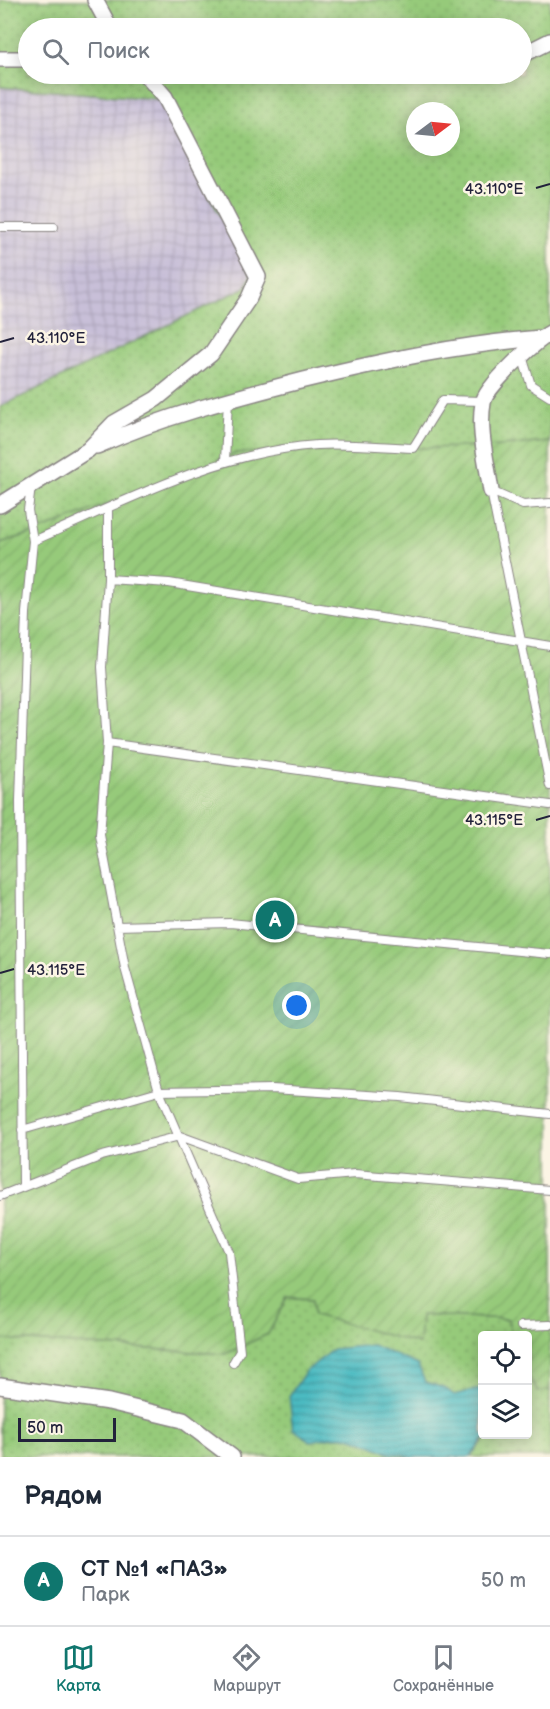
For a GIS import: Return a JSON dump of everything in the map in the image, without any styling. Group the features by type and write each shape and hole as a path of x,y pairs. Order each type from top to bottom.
{"street":[{"path":"95,0 105,18"},
{"path":"532,50 550,41"},
{"path":"0,59 18,59"},
{"path":"88,450 114,423 156,399 211,354 249,298 258,277 165,97 154,84"},
{"path":"491,491 483,443 483,401 500,377 546,335"},
{"path":"0,505 88,450 132,430 228,400 406,355 546,335"},
{"path":"0,1386 109,1402 183,1420 232,1457"}],"lane":[{"path":"0,227 54,227"},
{"path":"522,356 531,385 550,397"},
{"path":"225,461 228,400"},
{"path":"33,541 225,461 317,445 413,448 443,400 483,401"},
{"path":"23,1186 20,801 26,613 33,541 28,510 31,485"},
{"path":"491,491 523,505 550,503"},
{"path":"491,491 550,786"},
{"path":"108,508 108,579 102,667 106,743 100,835 124,968 159,1091 229,1252 240,1351 233,1363"},
{"path":"108,579 169,582 550,646"},
{"path":"106,743 550,805"},
{"path":"117,926 230,923 550,954"},
{"path":"22,1130 159,1091 272,1089 388,1096 550,1114"},
{"path":"0,1196 102,1156 180,1136 298,1179 355,1174 550,1190"},
{"path":"521,1326 550,1325"}],"shaded area":[{"path":"0,87 159,99 251,275 246,287 0,407"}],"green space":[{"path":"0,0 550,0 550,442 502,446 37,532 0,543 0,407 246,287 251,275 159,99 0,87"},
{"path":"550,442 550,1390 538,1392 532,1382 532,1331 511,1331 508,1319 421,1315 419,1344 314,1315 313,1299 288,1297 268,1334 225,1354 0,1339 0,543 37,532 236,453 502,446"},
{"path":"288,1297 313,1299 418,1344 420,1315 509,1319 511,1331 478,1331 478,1389 454,1395 446,1389 425,1382 372,1345 354,1348 310,1441 334,1437 351,1438 388,1453 411,1457 0,1457 0,1339 225,1354 268,1334"},
{"path":"532,1381 538,1391 550,1390 550,1457 470,1457 488,1439 532,1439"}],"water":[{"path":"372,1345 418,1365 425,1382 446,1389 454,1395 478,1389 478,1439 484,1439 470,1457 411,1457 388,1453 367,1443 343,1437 311,1441 293,1429 289,1396 305,1372 333,1349"}],"place":[{"name":"СТ №1 «ПАЗ»","path":"275,920"}]}
